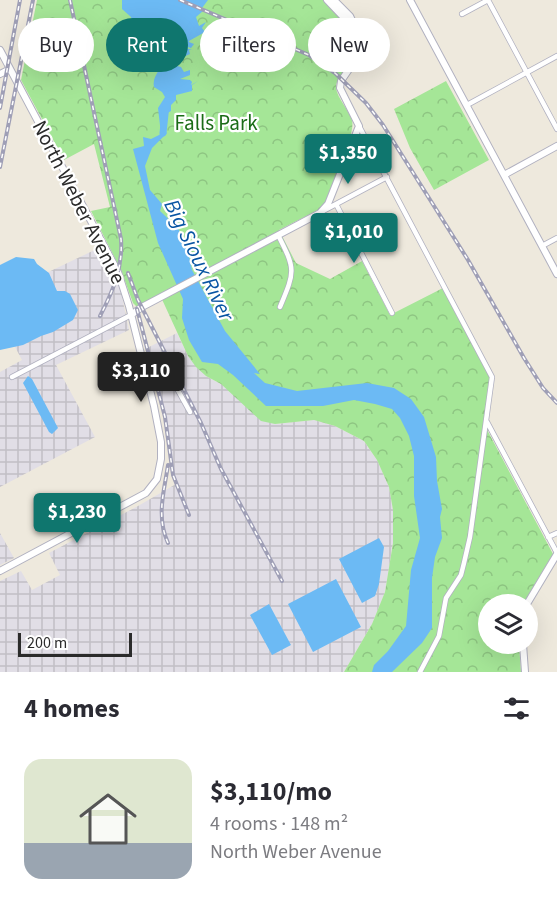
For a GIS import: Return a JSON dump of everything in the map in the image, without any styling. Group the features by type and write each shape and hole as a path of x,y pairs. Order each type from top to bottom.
{"street":[{"path":"327,0 344,18"},
{"path":"334,0 351,18"},
{"path":"410,0 557,274"},
{"path":"462,14 488,0 557,129"},
{"name":"North Weber Avenue","path":"0,50 110,256 120,279 157,417 162,455 157,479 150,490 0,571"},
{"path":"467,105 557,56"},
{"path":"0,74 10,69"},
{"path":"347,72 341,81 340,88 490,372 493,383 465,563 446,598 439,636 420,672"},
{"path":"320,213 332,196 359,126"},
{"path":"504,175 557,146"},
{"path":"12,377 387,177"},
{"path":"336,204 392,313"},
{"path":"278,235 287,252 292,272 280,307"},
{"path":"542,246 557,238"},
{"path":"143,363 156,362 165,367 190,412"},
{"path":"487,422 557,553 533,594"},
{"path":"548,537 557,533"},
{"path":"524,654 525,672"}],"shaded area":[{"path":"103,246 119,283 129,330 56,365 95,437 0,487 0,372 22,360 14,345 19,286"},
{"path":"177,333 188,356 206,376 221,384 275,424 314,420 335,426 364,441 377,460 389,487 393,510 393,543 385,592 372,624 344,672 0,672 0,581 21,571 32,590 60,575 49,553 176,484 165,417 147,348"},
{"path":"0,533 14,558 0,565"}],"green space":[{"name":"Falls Park","path":"37,0 325,0 342,18 308,18 308,72 345,72 336,87 338,96 352,120 351,136 328,199 320,209 279,230 296,263 330,279 362,261 390,315 443,288 490,377 484,424 553,554 529,594 478,594 478,654 520,654 521,672 344,672 372,624 385,592 393,543 393,510 389,487 377,460 364,441 335,426 314,420 275,424 261,421 221,384 206,376 196,367 188,356 160,295 137,307 133,303 121,270 91,211 110,207 94,144 64,160 21,80 23,72 94,72 94,18 33,18"},
{"path":"446,81 489,160 434,190 410,148 394,109"}],"water":[{"path":"122,0 208,0 202,8 203,11 196,17 200,25 200,35 189,41 194,44 191,48 188,47 188,18 131,18 122,9"},
{"path":"190,70 190,75 180,79 190,80 191,85 198,81 192,85 192,91 176,95 171,111 164,115 164,131 167,133 152,148 145,166 150,190 162,204 160,211 177,227 186,241 192,270 225,331 260,374 254,373 265,383 297,391 367,383 394,388 411,399 424,417 436,457 442,509 440,517 442,538 435,557 432,578 432,628 422,643 392,672 372,672 374,665 388,651 406,626 411,570 420,538 414,496 414,456 409,436 400,418 392,409 375,404 354,400 323,406 266,406 218,364 202,362 189,340 182,318 183,299 158,243 133,149 144,146 143,137 151,139 161,134 158,108 165,97 154,87 158,72 188,72"},
{"path":"16,257 34,259 49,273 57,291 70,294 78,310 73,320 53,332 23,345 0,350 0,265"},
{"path":"28,376 32,379 58,428 52,434 23,383"},
{"path":"379,538 384,547 379,584 375,596 362,603 339,559"},
{"path":"336,579 361,627 313,652 288,604"},
{"path":"269,604 291,645 272,655 250,615"}],"waterway":[{"name":"Big Sioux River","path":"163,133 166,105"}],"railway":[{"path":"0,108 20,0"},
{"path":"0,167 33,0"},
{"path":"70,0 121,239 116,279 100,316"},
{"path":"180,0 309,55 335,73 366,103 383,125 468,260 543,388 557,403"},
{"path":"128,273 138,300 201,423 221,469 282,581"},
{"path":"137,309 165,417 173,475 189,515"},
{"path":"168,465 163,494 162,523 168,543"}]}
